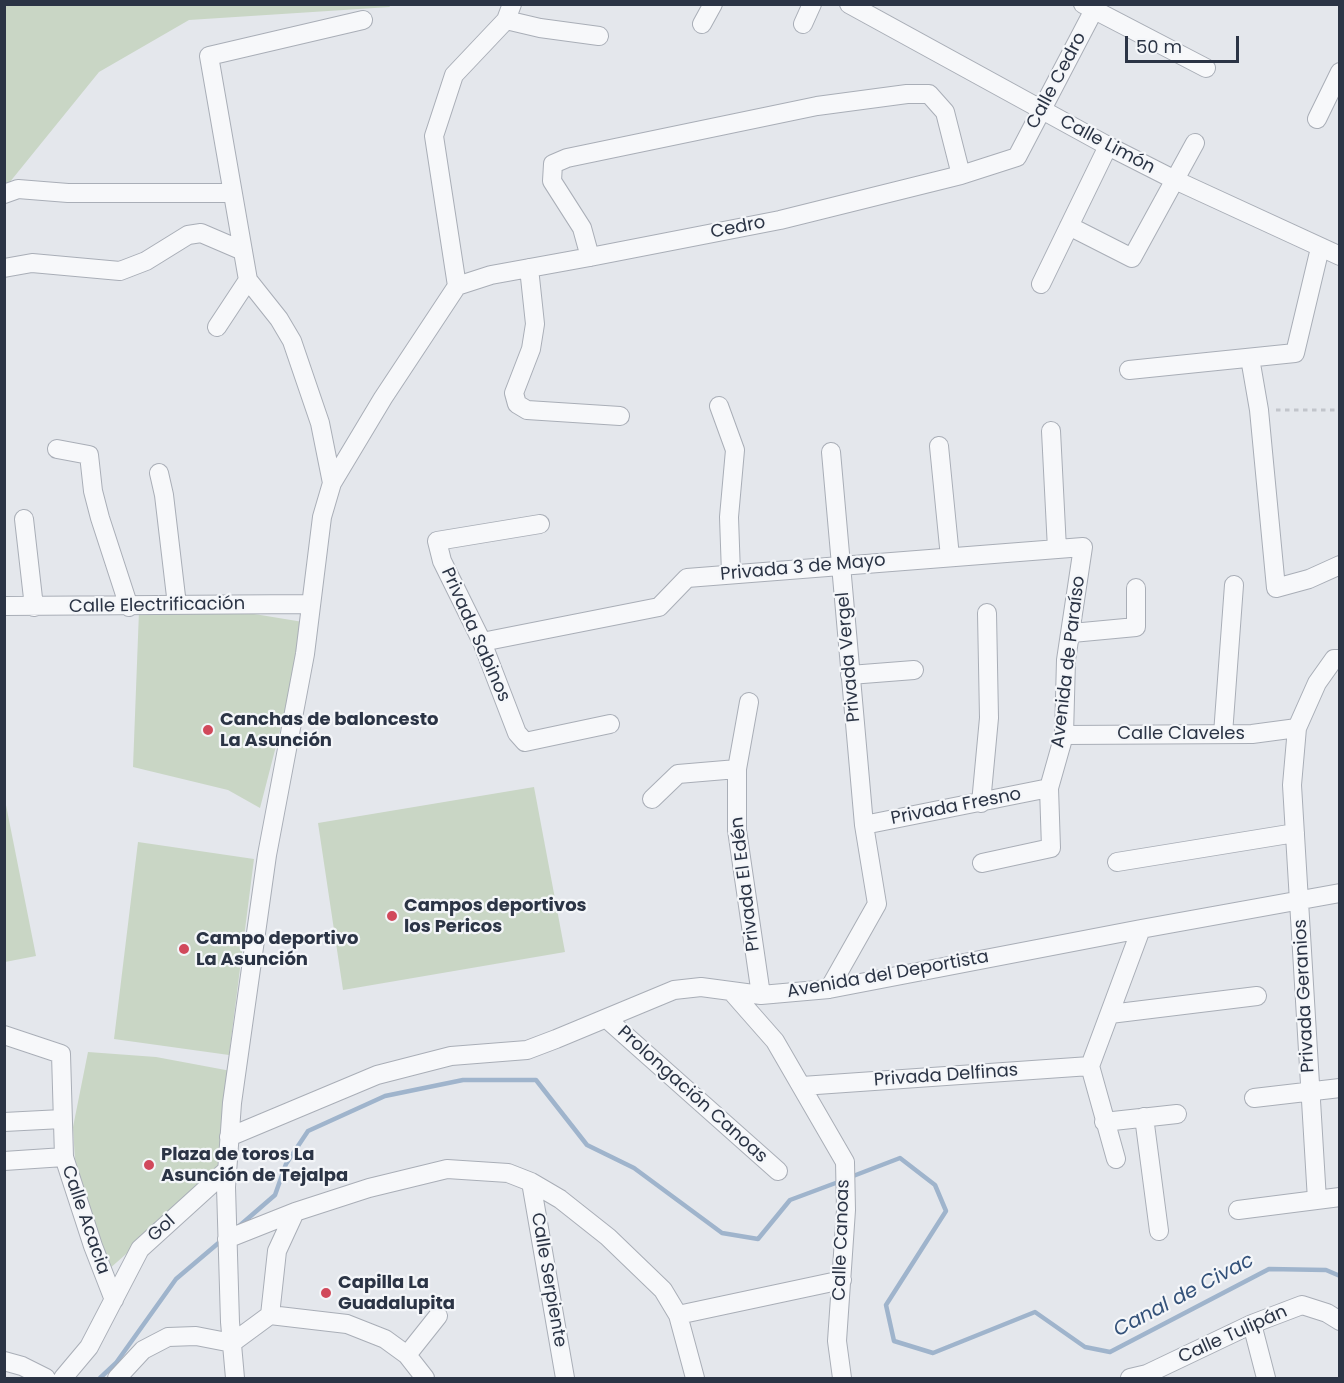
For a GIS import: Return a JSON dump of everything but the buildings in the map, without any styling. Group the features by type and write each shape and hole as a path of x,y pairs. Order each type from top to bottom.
{"street":[{"path":"702,24 713,4"},
{"path":"803,24 812,4"},
{"name":"Calle Limón","path":"849,4 1108,146 1175,180 1340,256"},
{"path":"1091,7 1206,69"},
{"name":"Calle Cedro","path":"1017,157 1042,111 1091,7"},
{"path":"235,1378 226,1179 232,1103 267,855 305,654 322,517 332,483 383,398 457,286 434,136 454,75 509,12 540,28 599,36"},
{"path":"332,483 320,423 292,341 279,319 248,280 209,56 363,20"},
{"path":"1317,119 1340,72"},
{"path":"590,257 582,228 552,181 554,164 567,158 817,106 907,94 929,94 945,112 961,175"},
{"path":"1069,226 1132,258 1196,143"},
{"path":"1041,284 1108,146"},
{"name":"Cedro","path":"457,286 491,274 780,220 961,175 1017,157"},
{"path":"4,194 18,189 68,193 232,193"},
{"path":"4,268 32,263 120,271 146,261 188,236 201,233 243,250"},
{"path":"1129,370 1295,353 1320,248"},
{"path":"529,268 535,324 531,349 514,393 517,404 527,410 620,416"},
{"path":"217,327 248,280"},
{"path":"1250,358 1259,410 1276,588 1309,579 1340,565"},
{"path":"719,406 735,450 729,518 731,574"},
{"path":"1051,431 1057,549"},
{"path":"939,446 950,557"},
{"path":"57,449 89,455 93,491 100,518 129,607"},
{"name":"Privada Vergel","path":"829,989 876,904 864,825 831,452"},
{"path":"159,473 164,495 177,605"},
{"path":"24,519 34,607"},
{"name":"Privada Sabinos","path":"540,524 437,541 442,561 482,642 517,733 525,742 610,724"},
{"name":"Privada 3 de Mayo","path":"482,642 659,607 687,578 1083,547"},
{"name":"Avenida de Paraíso","path":"982,863 1051,848 1049,788 1064,735 1066,660 1072,633 1083,547"},
{"path":"1223,734 1234,585"},
{"path":"1072,633 1136,627 1136,588"},
{"name":"Calle Electrificación","path":"4,606 129,607 310,604"},
{"path":"981,803 989,718 987,613"},
{"name":"Privada Geranios","path":"1317,1200 1292,785 1297,728 1317,683 1334,658 1340,659"},
{"path":"850,675 914,670"},
{"name":"Privada El Edén","path":"749,702 737,769 737,830 760,995"},
{"name":"Calle Claveles","path":"1064,735 1252,734 1297,728"},
{"path":"652,799 678,774 737,769"},
{"name":"Privada Fresno","path":"864,825 1049,788"},
{"path":"1117,862 1295,833"},
{"name":"Avenida del Deportista","path":"229,1137 377,1075 451,1056 526,1050 674,990 701,987 760,995 829,989 1340,893"},
{"path":"1116,1159 1090,1066 1141,929"},
{"name":"Calle Canoas","path":"731,992 775,1041 845,1162 846,1210 837,1341 842,1378"},
{"path":"1110,1014 1257,996"},
{"name":"Prolongación Canoas","path":"607,1019 778,1171"},
{"name":"Calle Acacia","path":"4,1035 61,1054 64,1157 93,1246 114,1300"},
{"name":"Privada Delfinas","path":"802,1086 1090,1066"},
{"path":"1309,1091 1340,1088"},
{"name":"Privada Geranios","path":"1254,1098 1309,1091"},
{"path":"1104,1122 1177,1114"},
{"path":"1144,1117 1159,1231"},
{"path":"4,1122 62,1119"},
{"path":"4,1161 64,1157"},
{"path":"227,1238 295,1212 369,1188 447,1168 508,1173 531,1182 560,1199 608,1237 663,1290 678,1315 695,1378"},
{"name":"Gol","path":"63,1378 89,1347 140,1249 226,1179"},
{"name":"Calle Serpiente","path":"531,1182 565,1378"},
{"path":"1238,1210 1340,1197"},
{"path":"270,1315 277,1251 295,1212"},
{"path":"678,1315 842,1280"},
{"name":"Calle Tulipán","path":"1142,1377 1252,1324 1302,1305 1327,1313 1340,1321"},
{"path":"117,1378 143,1350 168,1337 195,1336 232,1343 270,1315 348,1324 385,1340 407,1355 425,1378"},
{"path":"407,1355 438,1316"},
{"path":"1252,1324 1266,1378"},
{"path":"4,1360 46,1378"}],"path":[{"path":"1259,410 1340,410"}],"green space":[{"path":"5,5 389,5 390,7 189,20 99,72 5,188"},
{"name":"Canchas de baloncesto La Asunción","path":"224,609 303,622 290,692 260,808 228,790 133,767 139,611"},
{"path":"534,787 565,952 343,990 318,823"},
{"path":"4,795 36,956 5,962 4,962"},
{"name":"Campo deportivo La Asunción","path":"138,842 254,859 229,1055 114,1039"},
{"name":"Plaza de toros La Asunción de Tejalpa","path":"88,1052 156,1057 231,1071 222,1169 108,1270 75,1160 73,1127"}],"waterway":[{"name":"Canal de Civac","path":"238,1227 275,1195 286,1164 308,1131 385,1096 463,1080 536,1080 587,1145 634,1168 722,1233 758,1239 790,1200 841,1181"},
{"name":"Canal de Civac","path":"848,1178 900,1158 935,1185 946,1211 886,1305 894,1341 933,1353 1035,1312 1085,1347 1110,1352 1269,1269 1326,1270 1340,1276"},
{"name":"Canal de Civac","path":"100,1378 116,1363 176,1279 222,1240"}],"place":[{"name":"Canchas de baloncesto La Asunción","path":"208,730"},
{"name":"Campos deportivos los Pericos","path":"392,916"},
{"name":"Campo deportivo La Asunción","path":"184,949"},
{"name":"Plaza de toros La Asunción de Tejalpa","path":"149,1165"},
{"name":"Capilla La Guadalupita","path":"326,1293"}]}
